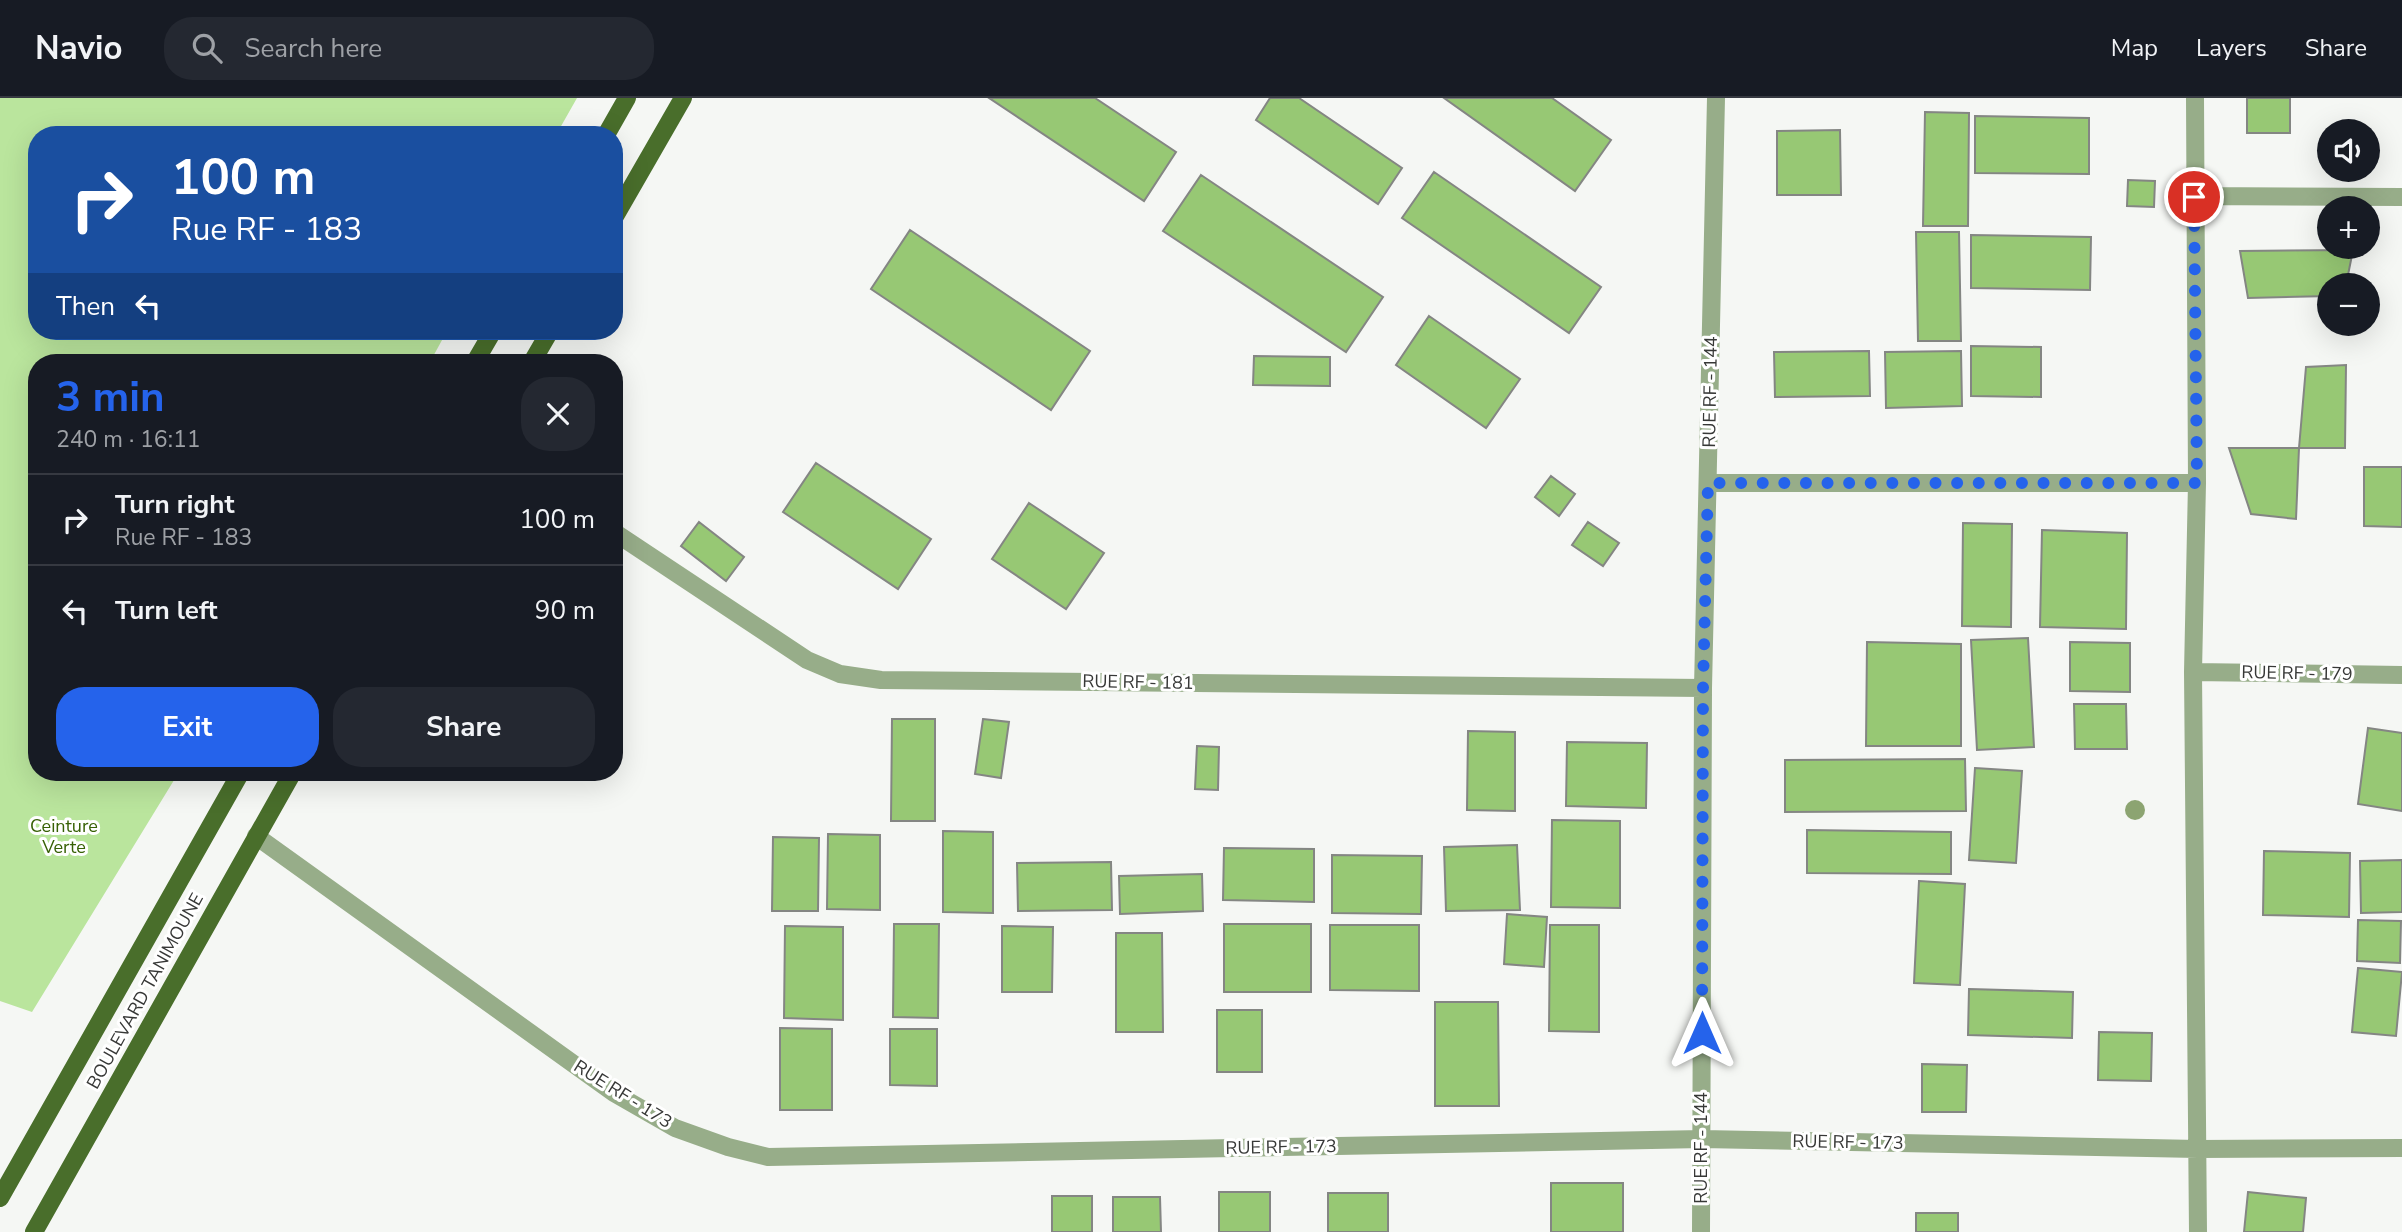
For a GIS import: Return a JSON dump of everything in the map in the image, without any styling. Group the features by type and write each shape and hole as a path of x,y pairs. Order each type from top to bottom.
{"main road":[{"path":"611,126 626,98"},
{"path":"623,202 683,98"},
{"name":"BOULEVARD TANIMOUNE","path":"0,1198 237,781"},
{"name":"BOULEVARD TANIMOUNE","path":"34,1232 288,781"}],"street":[{"name":"RUE RF - 144","path":"1701,1232 1703,688 1716,98"},
{"path":"2195,98 2197,483 2193,672 2198,1232"},
{"path":"2194,197 2402,197"},
{"path":"1708,483 2197,483"},
{"name":"RUE RF - 181","path":"623,538 807,660 839,674 881,680 1703,688"},
{"name":"RUE RF - 179","path":"2193,672 2402,675"},
{"name":"RUE RF - 173","path":"256,836 614,1093 675,1128 728,1147 768,1157 1702,1139 2198,1149 2402,1148"}],"green space":[{"name":"Ceinture Verte","path":"0,98 577,98 561,126 28,126 28,340 442,340 434,354 28,354 28,781 173,781 32,1012 0,1001"}],"building":[{"path":"989,98 1095,98 1176,152 1144,201"},
{"path":"1270,98 1299,98 1402,168 1378,204 1256,120"},
{"path":"1444,98 1552,98 1611,140 1575,191"},
{"path":"2247,98 2290,98 2290,133 2247,133"},
{"path":"1925,112 1969,113 1968,226 1923,226"},
{"path":"1975,116 2089,118 2089,174 1975,173"},
{"path":"1840,130 1841,195 1777,195 1777,131"},
{"path":"1434,172 1601,287 1569,333 1402,218"},
{"path":"1201,175 1383,297 1346,352 1163,231"},
{"path":"2128,180 2155,181 2154,207 2127,206"},
{"path":"910,230 1090,351 1051,410 871,289"},
{"path":"1916,232 1959,232 1961,341 1918,341"},
{"path":"1971,235 2091,237 2090,290 1971,288"},
{"path":"2317,250 2317,259 2351,259 2348,273 2317,273 2317,296 2248,298 2240,251"},
{"path":"1429,316 1520,379 1486,428 1396,365"},
{"path":"1971,346 2041,347 2041,397 1971,396"},
{"path":"1869,351 1870,396 1775,397 1774,352"},
{"path":"1961,351 1962,406 1886,408 1885,352"},
{"path":"1254,356 1330,357 1330,386 1253,385"},
{"path":"2346,365 2345,448 2299,448 2306,367"},
{"path":"2229,448 2299,448 2296,519 2251,514"},
{"path":"816,463 931,539 898,589 783,512"},
{"path":"2364,467 2402,467 2402,527 2364,526"},
{"path":"1551,476 1575,494 1559,516 1535,497"},
{"path":"1029,503 1104,553 1066,609 992,559"},
{"path":"699,522 744,557 726,581 681,546"},
{"path":"1588,522 1619,543 1603,566 1572,545"},
{"path":"1963,523 2012,524 2011,627 1962,626"},
{"path":"2042,530 2127,533 2126,629 2040,627"},
{"path":"2028,638 2034,747 1977,750 1971,640"},
{"path":"1867,642 1961,644 1961,746 1866,746"},
{"path":"2070,642 2130,643 2130,692 2070,691"},
{"path":"2074,704 2126,704 2127,749 2075,749"},
{"path":"892,719 935,719 935,821 891,821"},
{"path":"983,719 1009,722 1001,778 975,774"},
{"path":"2368,728 2402,733 2402,811 2358,804"},
{"path":"1468,731 1515,732 1515,811 1467,810"},
{"path":"1567,742 1647,743 1646,808 1566,806"},
{"path":"1197,746 1219,747 1218,790 1195,789"},
{"path":"1965,759 1966,811 1785,812 1785,760"},
{"path":"1975,768 2022,771 2016,863 1969,860"},
{"path":"1552,820 1620,821 1620,908 1551,907"},
{"path":"1807,830 1951,832 1951,874 1807,873"},
{"path":"943,831 993,832 993,913 943,912"},
{"path":"828,834 880,835 880,910 827,909"},
{"path":"773,837 819,838 818,911 772,911"},
{"path":"1517,845 1520,910 1446,911 1444,847"},
{"path":"1224,848 1314,849 1314,902 1223,900"},
{"path":"2264,851 2350,853 2349,917 2263,915"},
{"path":"1332,855 1422,856 1421,914 1332,913"},
{"path":"2402,860 2402,912 2361,913 2360,861"},
{"path":"1111,862 1112,910 1018,911 1017,863"},
{"path":"1202,874 1203,911 1120,914 1119,876"},
{"path":"1919,881 1965,884 1960,985 1914,983"},
{"path":"1507,914 1547,917 1544,967 1504,964"},
{"path":"2358,920 2401,921 2400,963 2357,961"},
{"path":"894,924 939,924 938,1018 893,1017"},
{"path":"1224,924 1311,924 1311,992 1224,992"},
{"path":"1330,925 1419,925 1419,991 1330,990"},
{"path":"1550,925 1599,925 1599,1032 1549,1031"},
{"path":"785,926 843,927 843,1020 784,1018"},
{"path":"1002,926 1053,927 1052,992 1002,992"},
{"path":"1116,933 1162,933 1163,1032 1116,1032"},
{"path":"2358,968 2402,972 2396,1036 2352,1032"},
{"path":"1969,989 2073,992 2072,1038 1968,1035"},
{"path":"1435,1002 1498,1002 1499,1106 1435,1106"},
{"path":"1217,1010 1262,1010 1262,1072 1217,1072"},
{"path":"780,1028 832,1029 832,1110 780,1110"},
{"path":"890,1029 937,1029 937,1086 890,1085"},
{"path":"2099,1032 2152,1033 2151,1081 2098,1080"},
{"path":"1922,1064 1967,1065 1966,1112 1922,1112"},
{"path":"1551,1183 1623,1183 1623,1232 1551,1232"},
{"path":"1219,1192 1270,1192 1270,1232 1219,1232"},
{"path":"2248,1192 2306,1198 2303,1232 2244,1232"},
{"path":"1328,1193 1388,1193 1388,1232 1328,1232"},
{"path":"1052,1196 1092,1196 1092,1232 1052,1232"},
{"path":"1113,1197 1160,1197 1161,1232 1113,1232"},
{"path":"1916,1213 1958,1213 1958,1232 1916,1232"}],"route":[{"path":"1702,1033 1703,688 1708,483 2197,483 2194,197"}]}
